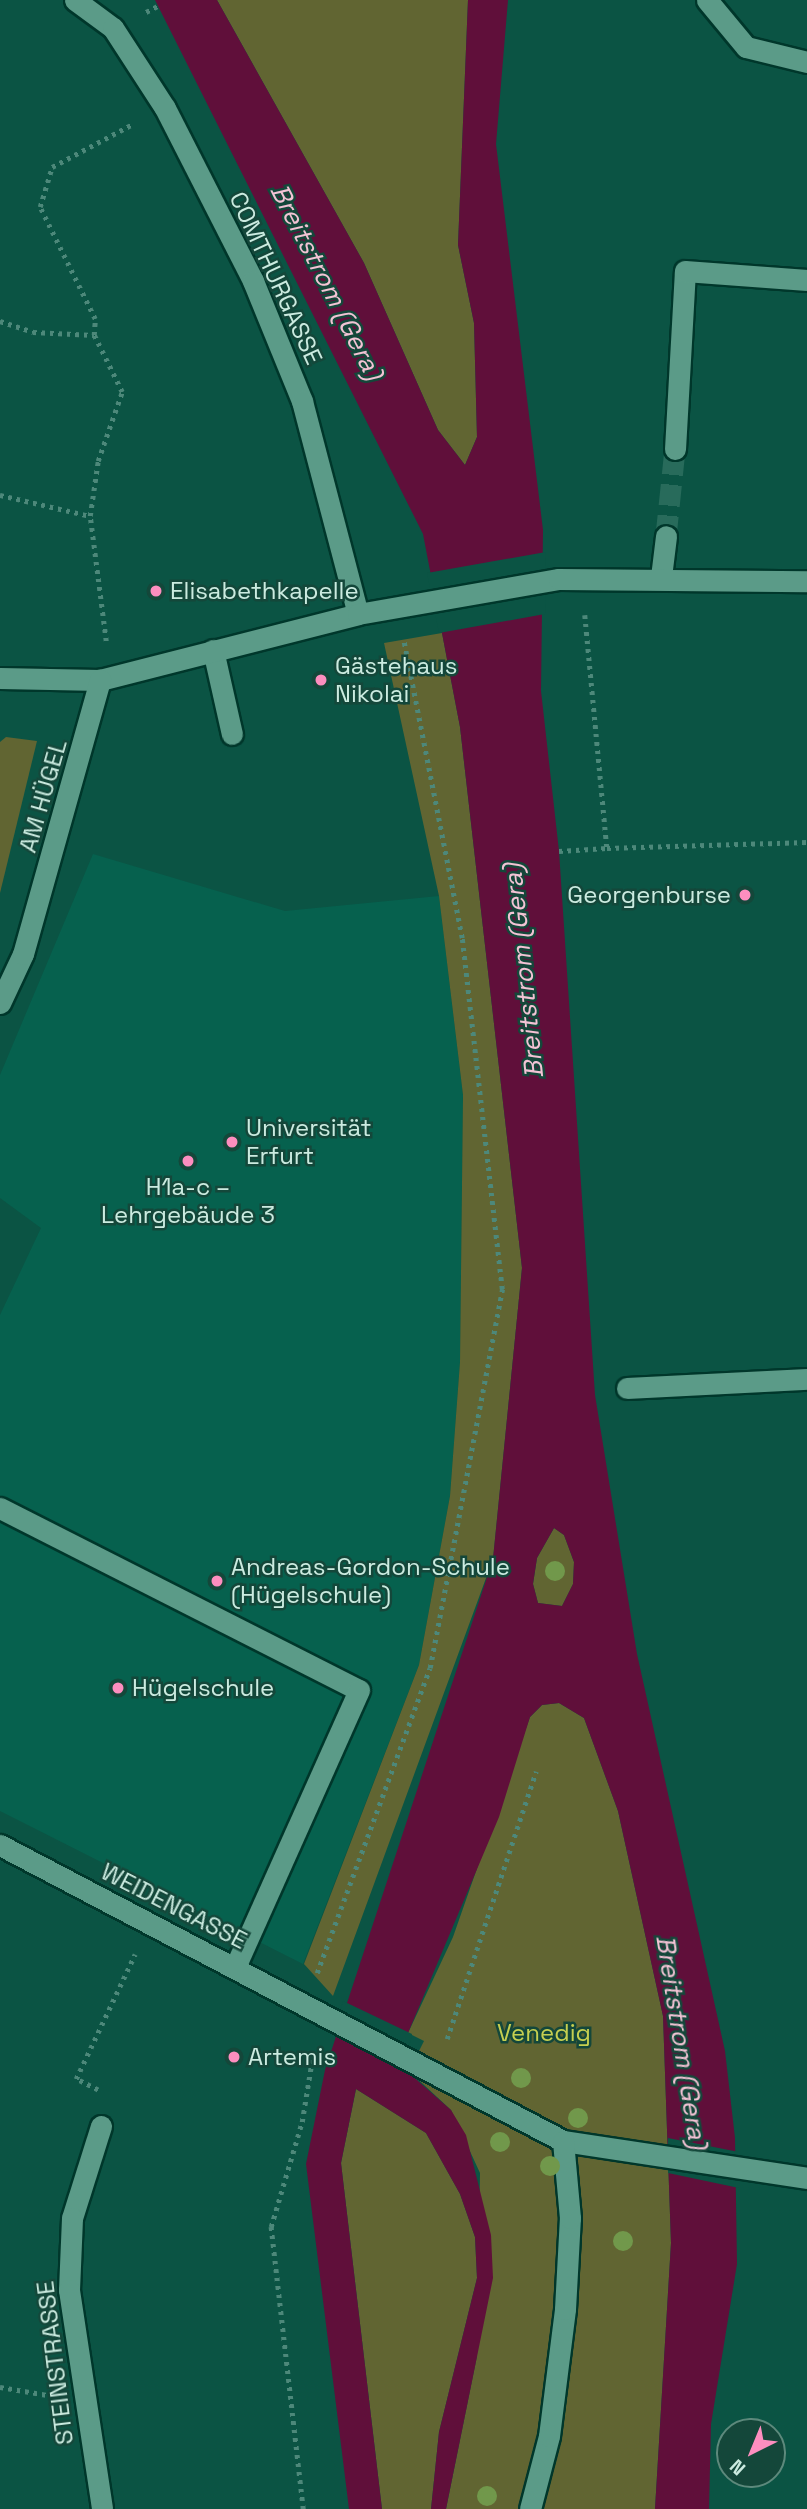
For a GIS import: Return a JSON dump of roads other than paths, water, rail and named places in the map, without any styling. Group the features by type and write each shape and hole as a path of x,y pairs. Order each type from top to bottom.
{"street":[{"name":"COMTHURGASSE","path":"75,0 113,28 164,108 253,281 302,401 368,613"},
{"path":"707,0 746,47 807,62"},
{"path":"675,449 685,271 807,280"},
{"path":"661,577 666,536"},
{"path":"0,678 100,680 368,613 559,579 661,577 807,581"},
{"path":"213,650 232,734"},
{"name":"AM HÜGEL","path":"0,1003 23,954 68,810 100,680"},
{"path":"626,1388 807,1379"},
{"path":"0,1508 359,1690 235,1967"},
{"name":"WEIDENGASSE","path":"0,1845 415,2058 563,2141"},
{"name":"STEINSTRASSE","path":"101,2126 72,2218 69,2290 102,2509"},
{"path":"530,2509 549,2437 565,2309 570,2218 563,2141 639,2150 742,2171 807,2178"}],"water":[{"name":"Breitstrom (Gera)","path":"155,0 217,0 364,263 438,430 465,465 477,437 474,323 458,245 468,0 508,0 496,144 543,530 541,691 559,851 595,1395 637,1654 725,2051 735,2138 737,2264 711,2424 709,2509 655,2509 671,2243 663,2016 618,1811 584,1718 559,1703 542,1705 530,1717 499,1817 408,2033 401,2066 451,2110 466,2135 491,2235 493,2278 446,2509 431,2509 439,2432 477,2278 475,2237 460,2194 426,2133 356,2089 341,2163 382,2509 349,2509 306,2164 325,2070 493,1559 522,1268 460,727 423,534","holes":["554,1528 564,1535 574,1562 573,1584 562,1606 538,1603 533,1584 537,1558"]}],"tunnel":[{"path":"666,536 675,449"}],"place":[{"name":"Elisabethkapelle","path":"156,591"},
{"name":"Gästehaus Nikolai","path":"321,680"},
{"name":"Georgenburse","path":"745,895"},
{"name":"Universität Erfurt","path":"232,1142"},
{"name":"H1a-c – Lehrgebäude 3","path":"188,1161"},
{"name":"Andreas-Gordon-Schule (Hügelschule)","path":"217,1581"},
{"name":"Hügelschule","path":"118,1688"},
{"name":"Artemis","path":"234,2057"}],"park label":[{"name":"Venedig","path":"544,2033"}]}
